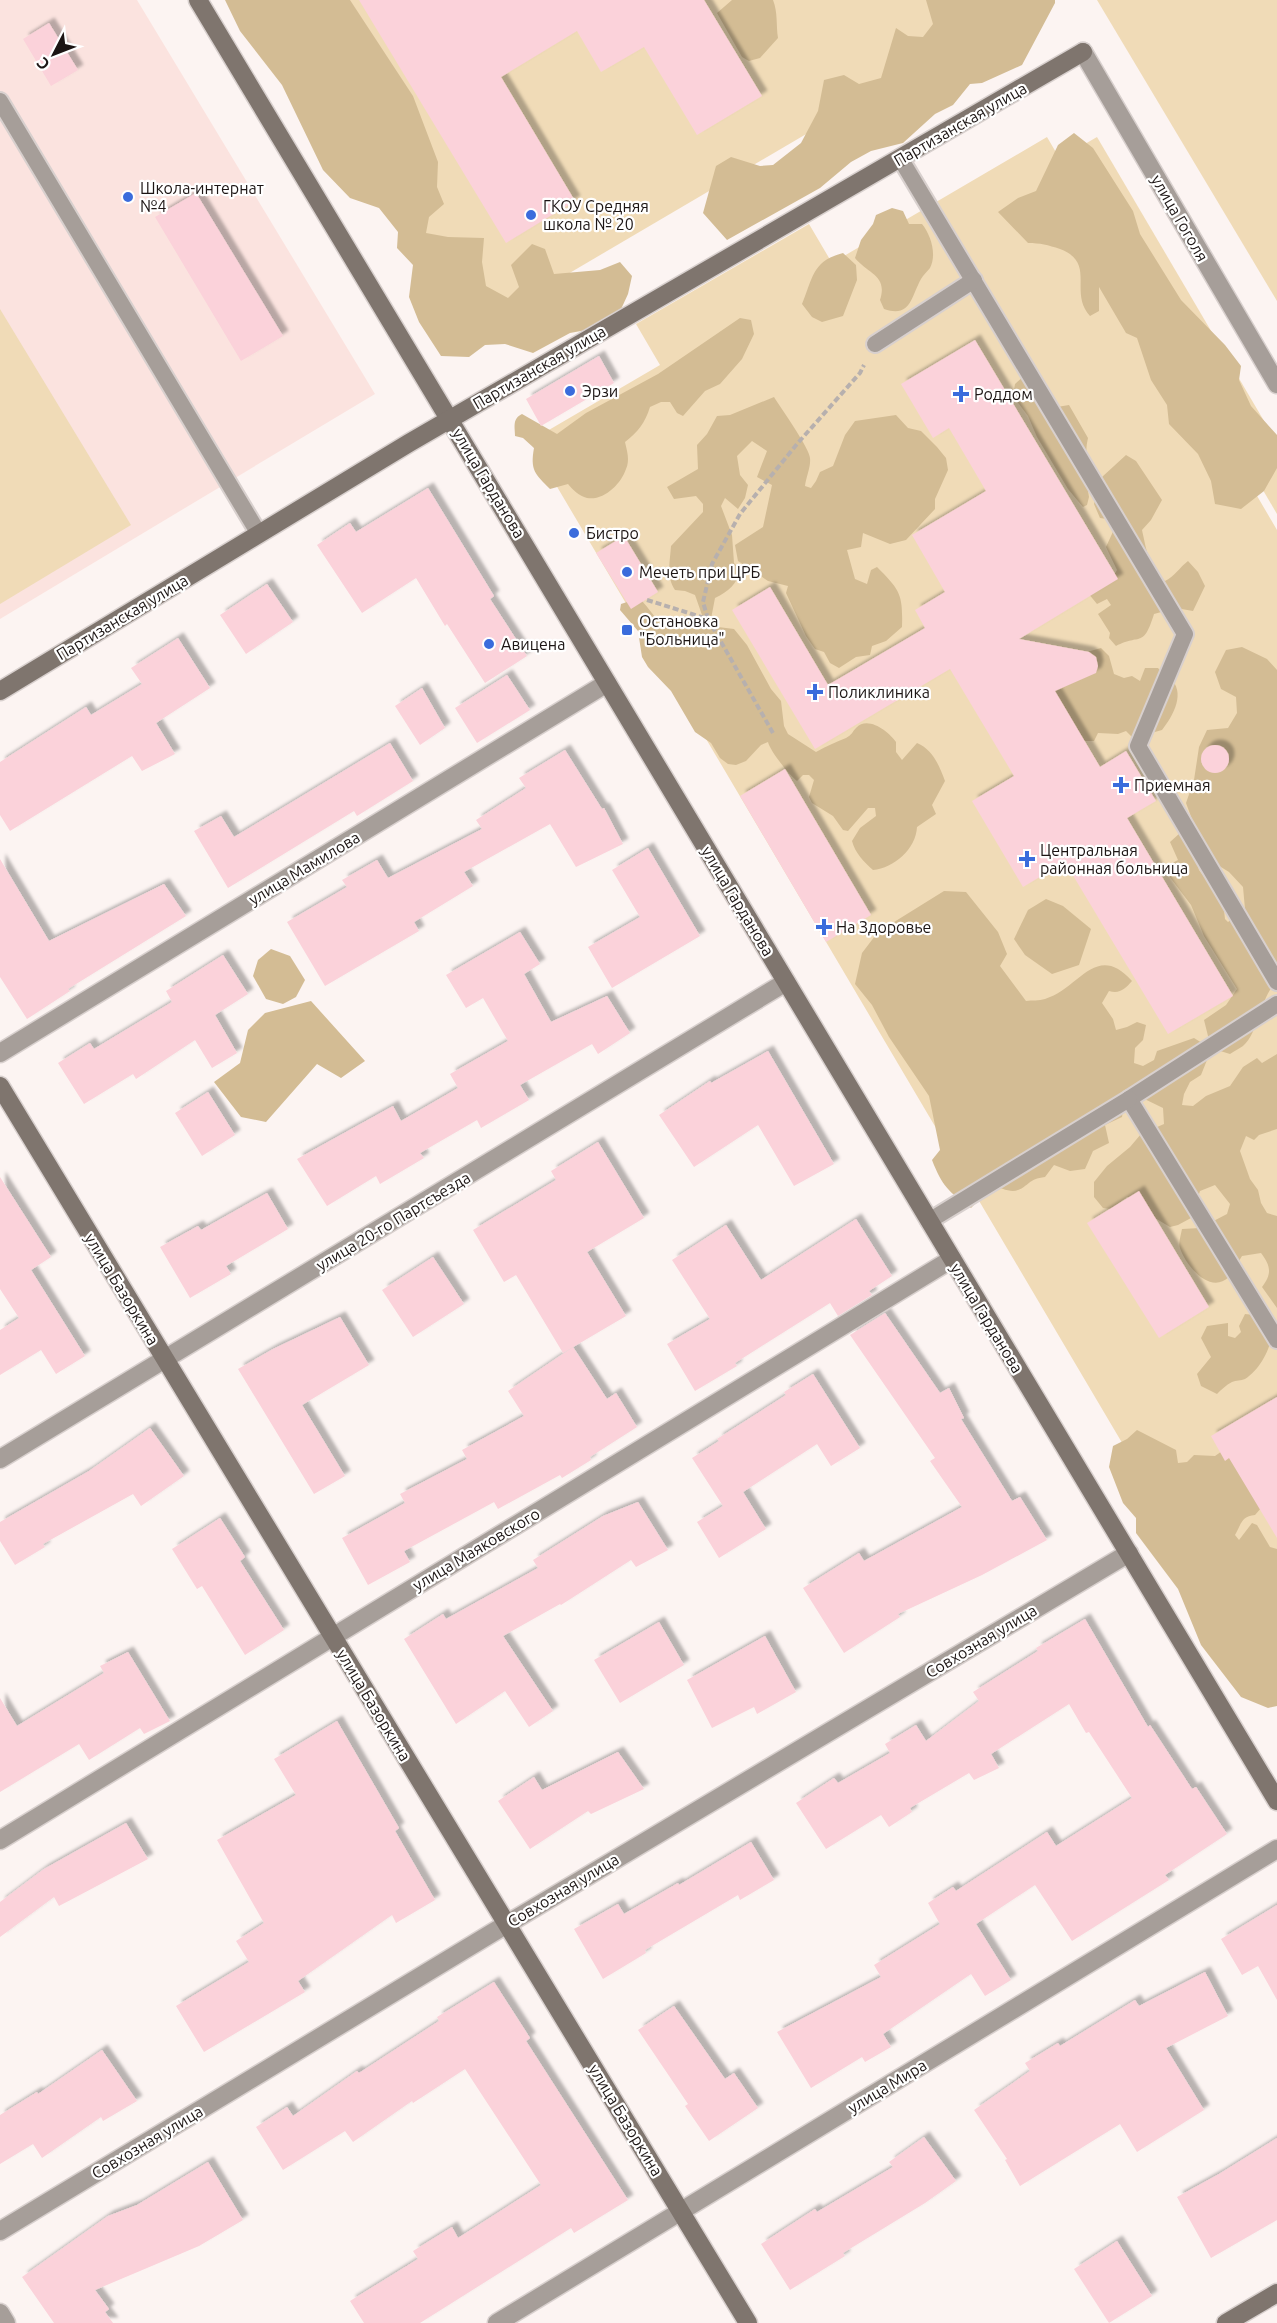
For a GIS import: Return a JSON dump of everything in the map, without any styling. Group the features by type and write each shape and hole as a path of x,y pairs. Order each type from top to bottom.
{"street":[{"name":"улица Гарданова","path":"198,0 1277,1801"},
{"name":"Партизанская улица","path":"0,691 451,419 1083,52"},
{"name":"улица Гоголя","path":"1083,52 1277,384"},
{"name":"улица Мамилова","path":"0,1053 607,683"},
{"name":"улица 20-го Партсъезда","path":"0,1459 786,982"},
{"name":"улица Базоркина","path":"0,1086 748,2323"},
{"name":"улица Маяковского","path":"0,1840 952,1259"},
{"name":"Совхозная улица","path":"0,2231 1129,1553"},
{"name":"улица Мира","path":"497,2323 1277,1850"},
{"path":"1226,2323 1277,2293"},
{"path":"0,2313 6,2323"}],"lane":[{"path":"0,101 259,534"},
{"path":"900,158 1185,634 1138,746 1277,982"},
{"path":"875,344 974,280"},
{"path":"929,1221 1129,1099 1277,1004"},
{"path":"1129,1099 1277,1340"}],"path":[{"path":"773,733 708,619 703,602 712,564 740,514 860,373 875,344"},
{"path":"646,600 708,619"}],"shaded area":[{"name":"Школа-интернат №4","path":"0,0 137,0 375,394 0,619"},
{"path":"225,0 350,0 413,96 438,162 437,187 444,204 429,217 426,233 448,237 484,238 482,262 486,286 508,298 519,287 511,265 532,244 545,249 554,274 600,270 620,262 632,276 628,294 617,318 597,328 570,333 533,353 505,344 485,345 469,357 441,356 419,322 409,297 413,265 397,248 398,232 379,208 350,198 323,170 282,85 240,31"},
{"name":"ГКОУ Средняя школа № 20","path":"267,0 968,0 985,29 464,335"},
{"path":"732,0 773,0 778,38 760,58 749,61 742,57 717,13"},
{"path":"926,0 1055,0 1055,3 1022,65 982,83 970,84 953,105 935,114 903,143 871,151 851,162 820,188 727,240 703,213 716,166 731,157 760,166 773,165 801,143 818,111 824,80 844,75 859,84 881,78 896,28 908,36 923,37 933,24"},
{"path":"1097,0 1277,0 1277,301"},
{"path":"1074,133 1093,148 1133,211 1140,234 1181,300 1225,345 1241,366 1239,380 1251,406 1277,435 1277,468 1264,491 1241,509 1215,504 1211,481 1198,454 1169,424 1167,405 1151,380 1137,338 1126,333 1099,287 1099,311 1090,316 1081,297 1080,270 1071,255 1052,246 1028,243 998,212 1018,198 1036,191 1058,145"},
{"name":"Центральная районная больница","path":"1047,137 1277,530 1277,1705 530,441 660,365 636,324 809,224 832,263"},
{"path":"1097,137 1277,443 1277,514 1066,155"},
{"path":"892,208 903,211 909,224 922,224 933,251 930,268 922,278 909,304 900,311 884,309 880,300 882,292 879,280 855,258 861,240 873,224 876,215"},
{"path":"843,253 856,265 857,280 843,316 822,322 812,317 802,304 819,266 833,256"},
{"path":"0,309 131,525 0,604"},
{"path":"740,318 751,320 754,334 742,359 720,384 705,391 683,416 677,413 670,402 661,402 650,407 640,427 625,442 628,456 627,466 624,475 611,490 600,497 587,498 581,496 568,484 550,489 537,475 533,467 534,448 523,438 515,436 515,424 519,416 522,414 557,434 586,413 658,374"},
{"path":"1024,376 1057,407 1069,405 1088,438 1086,450 1088,460 1102,477 1126,455 1136,461 1162,500 1151,520 1142,530 1149,558 1155,570 1165,581 1188,561 1198,572 1205,586 1193,611 1176,608 1154,614 1144,636 1116,646 1109,638 1110,633 1098,614 1111,605 1107,599 1097,604 1088,593 1113,577 1117,570 1106,547 1116,525 1107,519 1100,518 1094,504 1097,494 1092,488 1088,491 1087,505 1083,507 1068,489 1037,437 1028,416 1013,396 1015,384"},
{"path":"774,397 809,453 810,465 805,486 811,488 820,472 833,466 845,435 855,421 896,415 908,428 921,431 946,458 948,470 935,499 935,509 906,540 890,544 863,533 861,547 847,550 855,579 867,584 871,570 877,567 891,581 901,600 902,627 886,641 872,646 870,655 856,657 839,668 830,663 824,652 815,649 806,636 786,593 788,586 768,581 738,561 735,545 763,527 772,485 757,477 767,451 752,441 737,456 740,475 748,485 745,498 738,509 725,498 721,506 732,535 734,563 741,570 731,587 715,598 711,619 718,627 734,629 747,645 771,689 781,701 784,726 788,734 816,752 848,737 861,724 872,724 893,738 896,742 896,752 902,760 917,743 931,754 940,769 945,781 932,805 936,814 917,827 913,843 903,856 889,866 873,870 863,860 852,841 860,828 876,816 875,808 868,808 848,831 843,830 833,816 812,803 809,797 814,780 809,775 803,775 797,781 772,751 768,742 761,745 746,761 736,765 728,764 720,758 711,743 695,732 671,691 648,667 642,657 638,631 620,610 621,604 639,598 662,622 692,623 702,615 695,595 675,590 670,580 669,569 671,546 703,512 703,504 696,496 674,499 667,487 698,469 697,445 707,434 717,416 730,415"},
{"path":"1242,647 1267,659 1277,670 1277,981 1267,996 1248,1040 1230,1054 1217,1050 1208,1036 1204,1020 1226,1005 1237,989 1204,936 1191,905 1163,868 1178,860 1170,842 1180,833 1193,846 1199,870 1223,902 1225,919 1228,922 1245,909 1243,887 1229,872 1216,864 1200,841 1186,803 1194,780 1199,747 1207,730 1228,728 1237,713 1236,697 1221,689 1215,672 1226,650"},
{"path":"1101,648 1109,656 1114,674 1124,678 1132,676 1140,681 1145,668 1158,668 1174,683 1178,697 1174,711 1162,730 1133,738 1126,731 1118,734 1098,733 1094,741 1084,741 1044,676 1087,652"},
{"path":"944,891 966,892 998,932 1007,954 1000,966 1026,1001 1045,999 1057,994 1088,971 1098,966 1108,966 1119,970 1132,981 1122,990 1109,991 1102,1003 1113,1019 1116,1030 1137,1022 1146,1025 1143,1040 1135,1048 1134,1063 1143,1066 1154,1060 1157,1051 1194,1038 1202,1043 1209,1055 1201,1075 1190,1082 1182,1105 1193,1106 1206,1096 1230,1086 1243,1067 1257,1058 1262,1063 1277,1054 1277,1129 1259,1135 1254,1140 1246,1136 1240,1151 1250,1179 1258,1190 1261,1203 1267,1213 1277,1216 1277,1308 1262,1287 1269,1270 1261,1253 1242,1256 1229,1277 1222,1282 1214,1283 1193,1270 1183,1255 1179,1244 1182,1229 1200,1228 1227,1214 1230,1204 1215,1185 1200,1191 1191,1218 1170,1227 1145,1212 1139,1201 1127,1197 1111,1209 1103,1208 1094,1197 1094,1182 1107,1166 1130,1147 1141,1134 1164,1124 1163,1108 1126,1090 1122,1117 1105,1125 1109,1143 1093,1151 1085,1169 1070,1171 1054,1165 1045,1177 1035,1179 1015,1191 993,1185 971,1208 947,1188 932,1160 940,1150 929,1096 889,1037 872,1005 855,984 862,953 878,932"},
{"path":"1046,899 1063,906 1091,929 1079,965 1052,974 1025,955 1014,939 1028,910"},
{"path":"271,949 290,956 305,980 296,997 283,1004 266,999 253,976 258,960"},
{"path":"311,1001 365,1061 341,1078 317,1064 266,1122 241,1117 214,1082 240,1063 248,1030 265,1013"},
{"path":"1245,1314 1272,1317 1270,1343 1263,1360 1252,1374 1245,1379 1230,1383 1217,1394 1201,1386 1197,1374 1211,1357 1201,1338 1207,1326 1228,1323 1228,1336 1235,1338 1241,1332 1239,1326"},
{"path":"1137,1430 1176,1450 1178,1463 1187,1462 1194,1455 1215,1456 1225,1449 1262,1507 1255,1515 1244,1519 1235,1535 1239,1540 1252,1523 1257,1525 1270,1547 1277,1549 1277,1706 1268,1708 1241,1697 1201,1645 1178,1589 1136,1533 1136,1518 1123,1503 1109,1467 1113,1446 1127,1439"}],"building":[{"path":"359,0 704,0 762,96 697,135 644,47 601,72 577,31 501,77 575,201 506,243"},
{"path":"49,23 78,70 51,86 23,39"},
{"path":"196,193 283,336 241,361 155,217"},
{"path":"975,340 1118,579 1019,639 1089,652 1096,657 1098,666 1096,673 1055,691 1100,767 1126,751 1156,801 1127,818 1233,996 1168,1034 1065,862 1023,887 972,801 1014,776 950,669 815,749 732,610 770,587 828,685 925,628 915,610 945,592 912,535 986,491 949,428 933,438 901,384"},
{"name":"Эрзи","path":"599,356 614,383 541,426 526,399"},
{"path":"428,488 494,596 490,599 527,656 485,683 447,624 445,626 416,578 362,613 317,545 350,523 356,532"},
{"name":"Мечеть при ЦРБ","path":"624,536 658,592 631,609 596,553"},
{"path":"267,584 293,622 246,654 220,615"},
{"path":"178,638 210,688 156,723 175,754 142,771 132,756 10,831 0,815 0,762 86,707 91,715 142,684 131,668"},
{"path":"507,675 530,710 477,743 455,708"},
{"path":"422,688 445,728 420,745 395,706"},
{"path":"390,743 413,781 357,816 354,811 228,888 194,831 221,816 234,837"},
{"path":"1215,745 1225,749 1229,759 1225,769 1215,773 1205,769 1201,759 1205,749"},
{"path":"565,750 602,809 604,808 623,844 576,867 550,824 464,872 473,886 414,922 419,931 325,986 287,922 347,887 342,880 377,860 388,878 482,829 476,820 526,788 519,778"},
{"path":"785,769 871,915 826,942 740,796"},
{"path":"648,848 700,936 612,988 588,947 640,917 612,870"},
{"path":"0,859 49,941 164,884 186,916 68,989 70,991 27,1019 0,977"},
{"path":"520,932 540,964 524,974 551,1022 607,996 630,1033 598,1054 592,1044 520,1085 529,1100 481,1128 477,1120 420,1153 424,1158 380,1184 376,1176 327,1206 297,1159 393,1106 401,1121 458,1088 450,1074 508,1041 483,998 466,1008 446,975"},
{"path":"223,955 248,994 215,1015 237,1053 212,1068 195,1040 136,1079 133,1074 84,1104 58,1063 90,1043 94,1049 172,1002 166,991"},
{"path":"768,1051 834,1164 794,1186 758,1125 694,1167 659,1115 710,1081 711,1083"},
{"path":"208,1092 235,1135 202,1156 175,1113"},
{"path":"598,1142 644,1218 587,1252 626,1316 563,1353 516,1275 504,1282 473,1230 556,1180 551,1171"},
{"path":"0,1177 51,1257 31,1270 85,1356 56,1374 41,1350 0,1375 0,1330 19,1318 0,1289"},
{"path":"1139,1191 1209,1307 1159,1338 1087,1223"},
{"path":"267,1193 288,1229 226,1266 231,1274 190,1298 160,1247 198,1226 201,1230"},
{"path":"856,1219 892,1276 869,1291 872,1295 838,1316 830,1303 735,1363 737,1366 695,1391 667,1344 710,1319 672,1260 726,1225 761,1280"},
{"path":"433,1257 464,1304 413,1337 382,1290"},
{"path":"885,1313 940,1393 949,1388 964,1418 961,1419 1012,1501 1020,1497 1047,1540 982,1575 898,1614 900,1617 844,1653 803,1588 859,1553 864,1561 962,1507 930,1461 935,1458 850,1335"},
{"path":"340,1317 369,1365 302,1405 345,1476 314,1494 238,1369 273,1349"},
{"path":"573,1347 607,1399 616,1393 637,1427 562,1478 560,1475 498,1509 494,1502 404,1551 410,1562 368,1585 342,1538 405,1503 400,1494 467,1459 462,1450 524,1416 508,1391"},
{"path":"813,1374 860,1448 831,1466 817,1444 743,1492 766,1529 719,1558 697,1522 723,1506 692,1458 719,1441 717,1439 786,1395 784,1392"},
{"path":"1277,1397 1277,1538 1229,1458 1225,1461 1211,1436"},
{"path":"150,1428 184,1476 141,1506 133,1494 43,1544 45,1547 15,1565 0,1541 0,1522 89,1471"},
{"path":"638,1502 668,1550 636,1567 631,1560 561,1605 503,1636 553,1711 529,1727 505,1691 456,1724 404,1639 443,1614 446,1619 538,1568 533,1560 603,1516"},
{"path":"220,1518 245,1557 240,1561 284,1630 245,1655 202,1586 197,1589 172,1549"},
{"path":"1085,1619 1148,1727 1150,1725 1192,1789 1196,1787 1227,1834 1165,1875 1169,1880 1072,1941 1035,1885 976,1924 1011,1980 985,1996 971,1974 883,2034 891,2047 865,2062 862,2057 811,2088 777,2032 881,1977 874,1965 940,1924 928,1903 953,1887 956,1891 1047,1832 1056,1846 1132,1798 1089,1732 1086,1733 1069,1704 991,1754 999,1768 974,1780 969,1773 910,1808 912,1812 889,1827 881,1815 826,1849 796,1803 834,1778 838,1783 890,1753 885,1744 916,1725 926,1741 979,1701 973,1692 1038,1651 1036,1648"},
{"path":"659,1622 684,1665 620,1703 594,1660"},
{"path":"765,1636 796,1692 757,1714 754,1707 712,1728 687,1680"},
{"path":"128,1652 170,1721 144,1734 140,1728 89,1760 79,1744 0,1792 0,1698 17,1726 104,1673 100,1666"},
{"path":"337,1721 399,1828 395,1831 435,1900 396,1923 392,1915 298,1981 305,1992 204,2052 176,2006 249,1962 236,1941 264,1923 217,1840 296,1795 274,1759"},
{"path":"618,1752 644,1789 591,1814 588,1811 530,1849 498,1801 534,1777 542,1790"},
{"path":"126,1823 148,1859 59,1906 54,1897 0,1937 0,1902 44,1869"},
{"path":"751,1842 774,1880 740,1900 738,1895 645,1950 646,1953 603,1979 574,1929 618,1904 624,1914 678,1883 679,1885"},
{"path":"1277,1905 1277,2000 1258,1966 1242,1975 1221,1939"},
{"path":"1205,1972 1228,2016 1166,2048 1204,2110 1137,2152 1120,2124 1020,2186 1005,2160 1007,2159 974,2110 1030,2071 1025,2063 1058,2043 1060,2046 1135,2000 1139,2006"},
{"path":"494,1982 530,2038 526,2041 628,2200 574,2233 571,2228 420,2323 364,2323 350,2301 418,2259 413,2251 452,2227 458,2238 541,2185 465,2069 413,2103 412,2101 353,2142 345,2131 283,2170 256,2127 287,2107 293,2116 357,2071 359,2073 439,2021 437,2017"},
{"path":"674,2006 725,2079 734,2073 758,2108 709,2141 685,2106 688,2104 638,2030"},
{"path":"102,2050 137,2101 103,2121 101,2117 42,2158 33,2144 0,2164 0,2115 37,2092 38,2094"},
{"path":"924,2137 956,2181 925,2203 843,2253 845,2256 790,2290 761,2244 815,2209 817,2212 893,2167 889,2162"},
{"path":"1277,2138 1277,2220 1211,2258 1177,2197"},
{"path":"208,2162 243,2220 199,2246 95,2290 109,2309 105,2312 113,2323 54,2323 22,2277 108,2216 137,2205"},
{"path":"1117,2241 1152,2296 1109,2323 1074,2269"}],"place":[{"name":"Школа-интернат №4","path":"128,197"},
{"name":"ГКОУ Средняя школа № 20","path":"531,215"},
{"name":"Эрзи","path":"570,391"},
{"name":"Роддом","path":"961,394"},
{"name":"Бистро","path":"574,533"},
{"name":"Мечеть при ЦРБ","path":"627,572"},
{"name":"Остановка \"Больница\"","path":"627,630"},
{"name":"Авицена","path":"489,644"},
{"name":"Поликлиника","path":"815,692"},
{"name":"Приемная","path":"1121,785"},
{"name":"Центральная районная больница","path":"1027,859"},
{"name":"На Здоровье","path":"824,927"}]}
